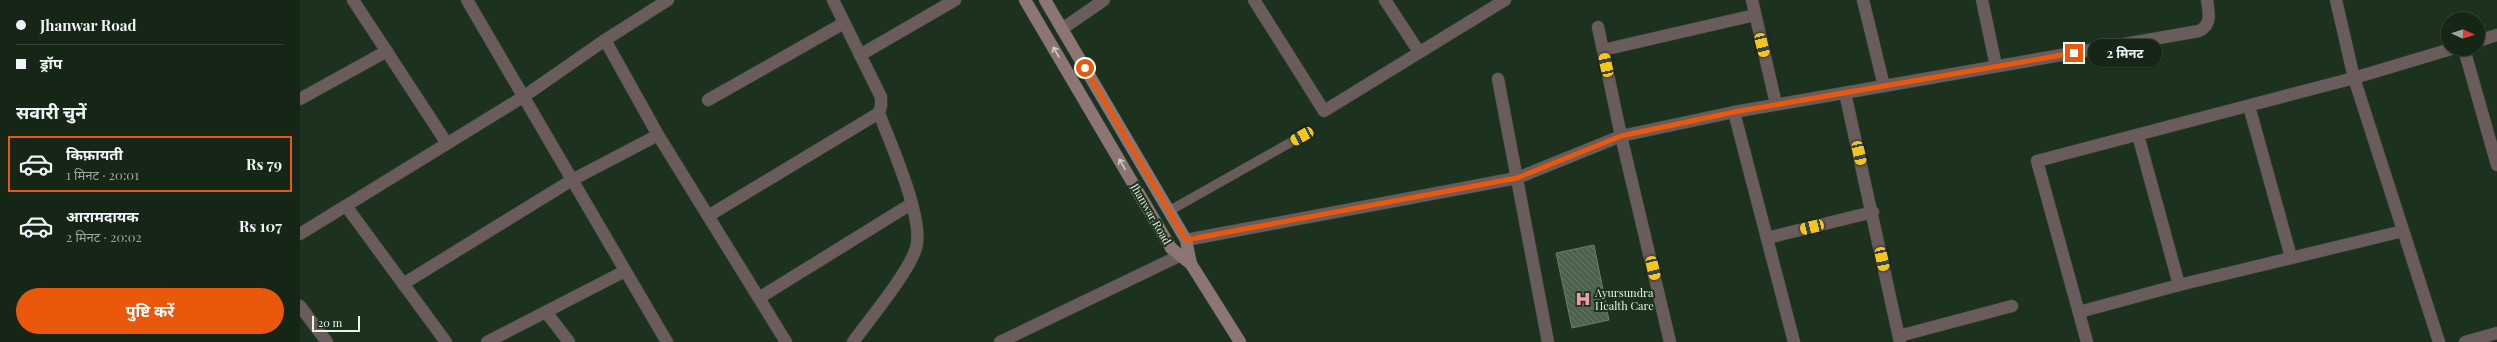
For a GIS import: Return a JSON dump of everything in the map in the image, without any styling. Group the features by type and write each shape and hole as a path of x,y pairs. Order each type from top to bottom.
{"street":[{"path":"353,0 446,142"},
{"path":"467,0 667,342"},
{"path":"300,234 446,142 523,97 605,40 668,0"},
{"path":"833,0 881,97 879,113 911,204 917,230 916,247 908,264 853,342"},
{"path":"860,55 955,0"},
{"name":"Jhanwar Road","path":"1025,0 1171,248 1179,256 1191,264"},
{"name":"Jhanwar Road","path":"1045,0 1186,240 1191,264"},
{"path":"1062,29 1104,0"},
{"path":"1254,0 1324,111 1505,0"},
{"path":"1385,0 1419,52"},
{"path":"1752,0 1776,104"},
{"path":"1863,0 1884,86"},
{"path":"1982,0 1996,66"},
{"path":"1186,240 1517,178 1621,136 1734,112 2199,31 2206,28 2209,21 2207,0"},
{"path":"2336,0 2354,78 2439,342"},
{"path":"1603,50 1755,15"},
{"path":"708,100 844,23"},
{"path":"1598,27 1621,136 1670,342"},
{"path":"2485,39 2497,35"},
{"path":"605,40 658,135 786,342"},
{"path":"300,99 387,51"},
{"path":"2087,342 2037,161 2354,78 2441,52"},
{"path":"2466,56 2497,165"},
{"path":"1498,79 1548,342"},
{"path":"1845,93 1873,212 1899,339 2012,306"},
{"path":"2249,106 2291,257"},
{"path":"1734,112 1794,342"},
{"path":"708,216 879,113"},
{"path":"403,284 572,180 658,135"},
{"path":"2138,135 2179,285"},
{"path":"759,298 911,204"},
{"path":"346,206 446,342"},
{"path":"1767,238 1873,212"},
{"path":"2079,312 2179,285 2403,230"},
{"path":"1000,342 1179,256"},
{"path":"1191,264 1240,342"},
{"path":"487,342 625,271"},
{"path":"300,306 326,342"},
{"path":"546,312 569,342"},
{"path":"2465,342 2497,333"}],"lane":[{"path":"1169,211 1302,136"}],"building":[{"path":"1594,245 1609,320 1572,328 1556,253"}],"place":[{"name":"Ayursundra Health Care","path":"1583,299"}],"route":[{"path":"1085,68 1186,240 1517,178 1621,136 1734,112 2074,53"}]}
